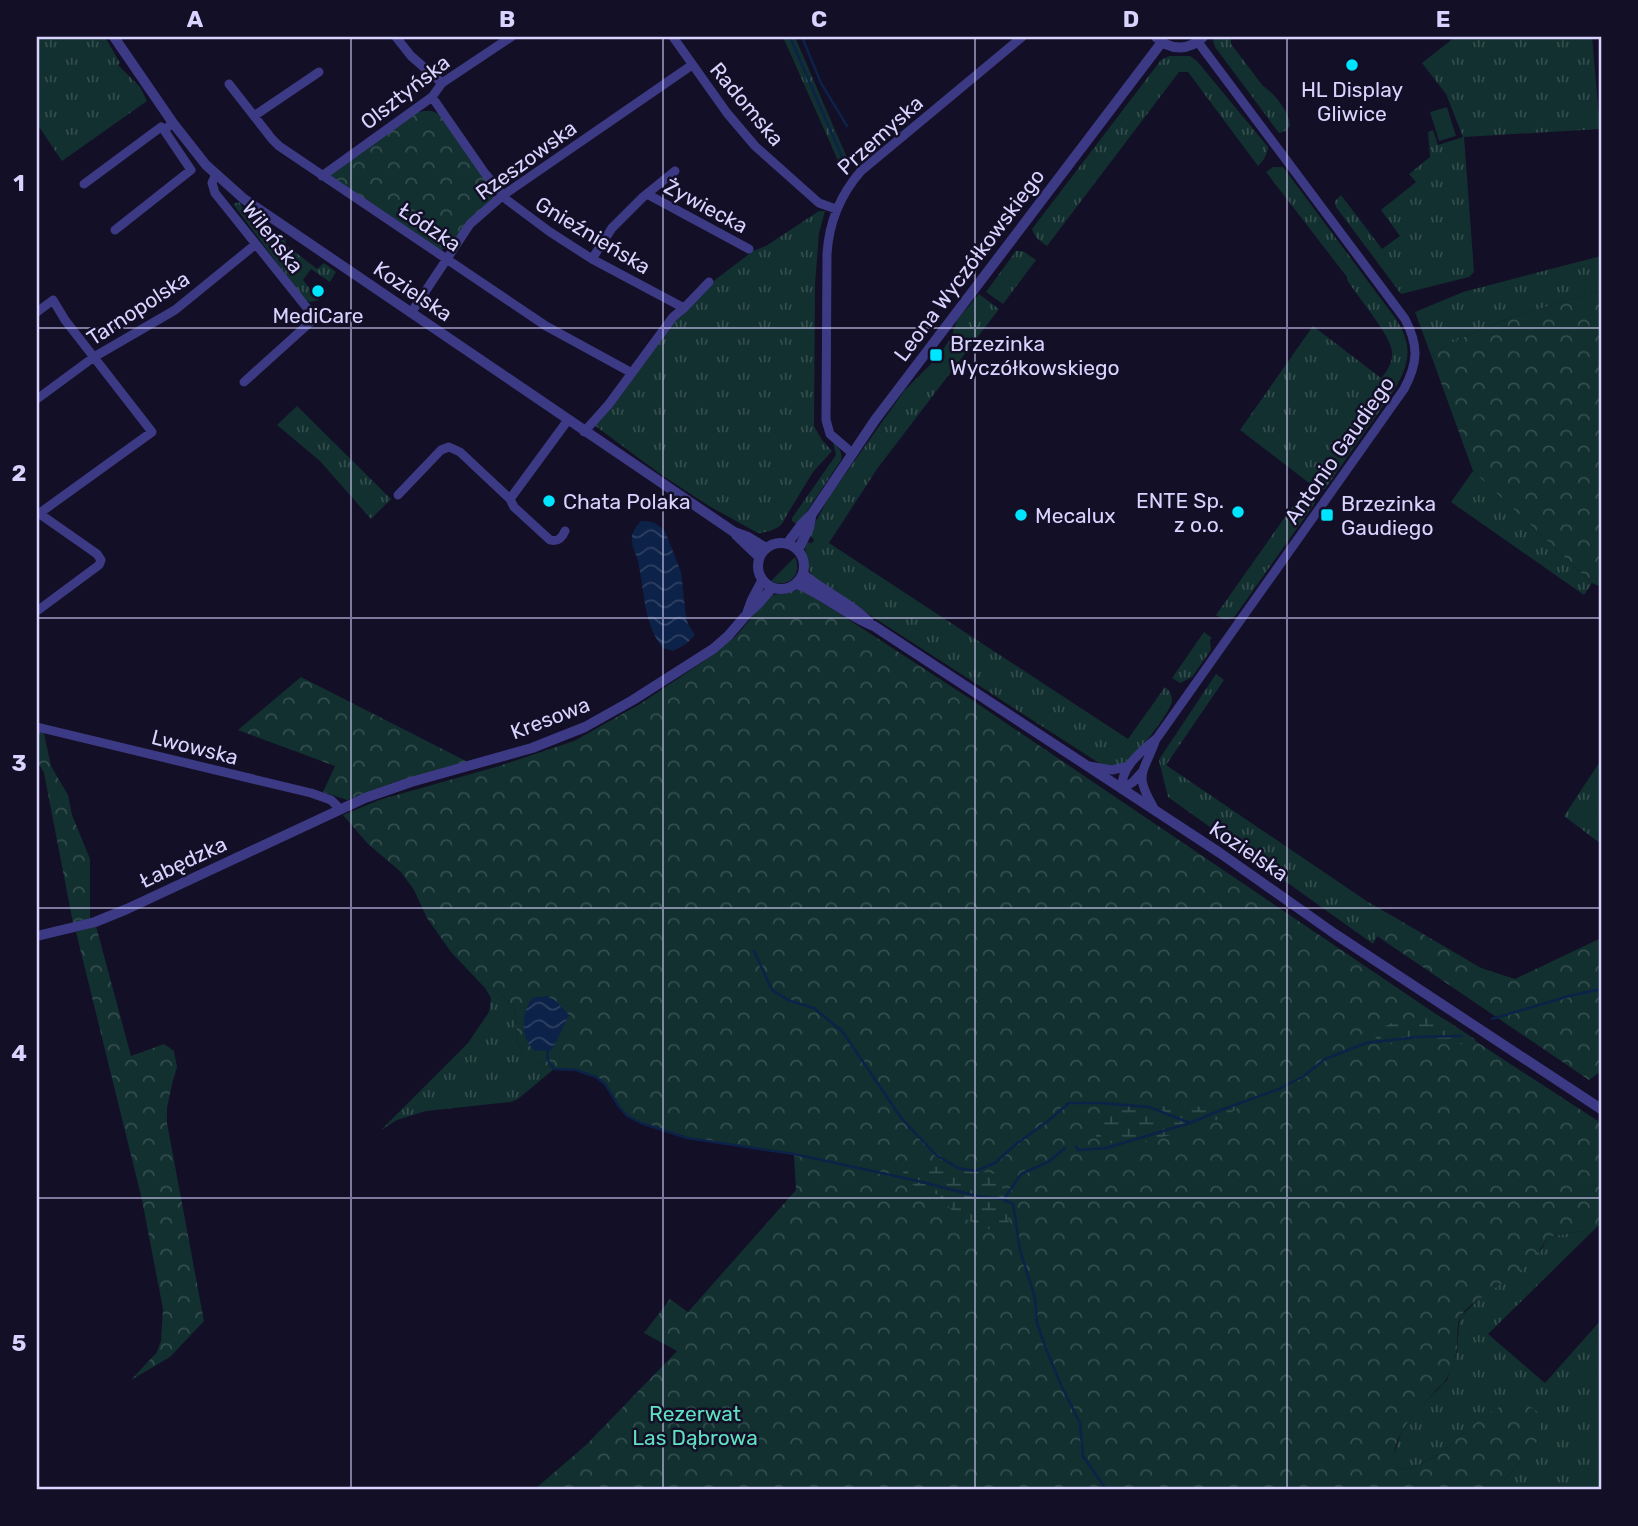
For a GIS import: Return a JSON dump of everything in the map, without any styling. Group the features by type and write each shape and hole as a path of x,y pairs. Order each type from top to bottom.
{"street":[{"name":"Kozielska","path":"114,37 168,127 215,176 244,199 584,432 734,532 766,548"},
{"path":"396,37 411,56 442,83"},
{"name":"Olsztyńska","path":"322,176 432,96 442,83 510,37"},
{"name":"Radomska","path":"673,37 727,113 755,146 819,203 836,209"},
{"name":"Przemyska","path":"852,453 831,434 825,420 827,254 829,233 836,209 851,182 878,155 1022,37"},
{"path":"1159,40 1177,48 1187,47 1200,39"},
{"name":"Antonio Gaudiego","path":"1122,789 1142,772 1157,738 1404,389 1415,358 1414,340 1405,319 1200,39"},
{"name":"Leona Wyczółkowskiego","path":"787,544 812,514 875,420 1159,40"},
{"name":"Rzeszowska","path":"411,313 470,224 502,196 692,65"},
{"path":"254,116 319,72"},
{"name":"Łódzka","path":"229,85 279,146 546,326 632,373"},
{"name":"Gnieźnieńska","path":"432,96 502,196 518,210 593,259 684,308"},
{"path":"415,109 434,108 443,113"},
{"path":"84,184 161,127 168,127 191,170 115,230"},
{"name":"Żywiecka","path":"593,259 612,228 675,171"},
{"name":"Wileńska","path":"215,176 212,183 215,193 315,318 244,382"},
{"name":"Żywiecka","path":"647,194 749,248"},
{"name":"Tarnopolska","path":"37,399 94,358 175,310 256,244"},
{"path":"584,432 610,404 673,317 709,282"},
{"path":"37,312 53,300 65,320 152,432 37,514 97,554 101,560 95,568 37,611"},
{"path":"510,499 568,420"},
{"path":"398,495 436,454 446,447 453,448 510,499 514,507 550,540 559,540 565,531"},
{"name":"Leona Wyczółkowskiego","path":"798,550 812,514"},
{"name":"Kozielska","path":"734,532 759,558"},
{"path":"776,543 787,544 798,550 803,560 800,579 787,589 779,590 762,581 757,570 759,558 766,548 776,543"},
{"name":"Kozielska","path":"800,579 809,589 855,619 874,626 1088,766 1601,1109"},
{"name":"Kresowa","path":"747,614 762,581"},
{"name":"Kresowa","path":"340,809 390,789 532,748 585,727 624,706 713,649 729,636 772,588"},
{"name":"Lwowska","path":"37,727 311,793 331,800 340,809"},
{"name":"Antonio Gaudiego","path":"1122,789 1122,778 1129,766 1143,749 1157,738"},
{"path":"1088,766 1112,770 1129,766"},
{"path":"1142,772 1144,790 1156,811"},
{"name":"Łabędzka","path":"37,936 95,922 127,909 340,809"}],"green space":[{"path":"37,37 105,37 120,63 118,65 140,87 147,101 62,161 37,124"},
{"path":"783,37 795,37 850,165 844,174"},
{"path":"1214,37 1231,37 1231,44 1284,109 1290,126 1285,131 1279,133 1215,47"},
{"path":"1455,37 1592,37 1600,129 1464,137 1474,272 1469,277 1401,294 1336,207 1335,201 1341,195 1382,249 1400,236 1381,210 1416,182 1409,174 1430,157 1428,132 1433,130 1438,145 1463,137 1446,94 1422,63"},
{"path":"1169,56 1190,56 1197,61 1268,147 1264,159 1258,166 1188,72 1179,72 1047,246 1036,237 1032,229 1161,60"},
{"path":"1447,107 1456,136 1439,141 1430,112"},
{"path":"423,111 441,115 494,190 494,199 468,222 448,247 441,250 330,177 330,174 413,114"},
{"path":"1273,167 1283,167 1396,319 1407,346 1404,370 1395,389 1325,489 1313,486 1240,430 1313,326 1381,378 1390,364 1392,351 1384,332 1347,277 1266,172"},
{"path":"239,202 248,215 275,238 281,235 285,238 286,245 317,269 324,263 336,272 330,282 311,269 303,280 319,300 305,300 233,204"},
{"path":"819,211 825,211 819,233 815,284 814,426 832,451 813,472 781,525 758,533 663,476 594,425 673,321 711,283 753,251 766,246"},
{"path":"1016,251 1023,251 1036,260 1003,304 986,292"},
{"path":"1601,256 1601,290 1504,320 1455,341 1431,355 1415,312 1463,292"},
{"path":"1601,290 1601,587 1592,583 1473,471 1431,355 1455,341 1504,320"},
{"path":"979,294 999,309 877,469 829,543 1128,739 1165,687 1172,701 1170,707 1143,745 1129,760 1121,764 1102,765 814,579 808,566 805,542 812,543 814,540 809,534 829,497 904,391 936,359 951,338 957,320"},
{"path":"297,406 391,499 371,519 320,461 277,425"},
{"path":"833,442 840,450 841,460 798,525 792,518 836,455"},
{"path":"1473,471 1592,583 1584,595 1451,502"},
{"path":"1304,490 1313,496 1315,503 1235,616 1226,619 1216,615"},
{"path":"795,557 797,569 792,579 783,583 771,581"},
{"name":"Rezerwat Las Dąbrowa","path":"797,590 808,593 972,700 1601,1123 1601,1224 1583,1231 1547,1237 1527,1264 1465,1311 1458,1323 1454,1363 1449,1374 1411,1418 1396,1446 1396,1467 1406,1470 1440,1454 1464,1432 1503,1405 1515,1401 1528,1405 1538,1412 1541,1421 1540,1438 1497,1489 535,1489 586,1445 677,1351 644,1333 670,1299 688,1312 796,1190 794,1155 687,1138 641,1123 627,1116 605,1084 596,1077 576,1070 554,1069 523,1055 518,1044 514,1007 493,987 485,988 451,952 427,918 414,890 401,872 368,844 343,815 379,800 499,766 574,741 640,704 710,657 737,635 773,595"},
{"path":"1204,632 1212,638 1211,650 1192,677 1180,683 1172,678"},
{"path":"1216,674 1224,680 1166,765 1389,914 1373,944 1168,797 1160,758"},
{"path":"301,677 468,762 398,781 347,800 323,792 335,766 238,730"},
{"path":"37,731 44,733 51,766 68,795 72,815 90,859 90,918 73,923 44,773 37,763"},
{"path":"1601,760 1601,844 1564,816"},
{"path":"1389,914 1481,968 1515,979 1601,938 1601,1071 1589,1080 1377,936"},
{"path":"96,926 131,1056 164,1044 174,1051 177,1067 167,1108 167,1123 204,1321 170,1357 131,1380 157,1352 161,1341 163,1309 142,1200 76,932"},
{"path":"493,987 514,1007 518,1044 523,1055 554,1069 511,1102 426,1111 397,1120 381,1130 468,1043 489,1012 491,998 485,988"},
{"path":"1438,1016 1476,1040 1466,1046 1435,1040 1380,1045 1374,1034 1396,1022"},
{"path":"1250,1099 1214,1121 1136,1145 1109,1143 1096,1137 1102,1118 1116,1104 1193,1108"},
{"path":"909,1165 961,1168 995,1174 1005,1197 1009,1222 1006,1228 1000,1232 956,1215 939,1195 922,1190 902,1178"},
{"path":"1601,1223 1488,1334 1545,1383 1601,1320 1601,1489 1497,1489 1540,1438 1503,1405 1464,1432 1440,1454 1406,1470 1396,1467 1393,1457 1401,1433 1413,1415 1447,1380 1457,1352 1461,1316 1542,1249 1547,1237 1583,1231"}],"water":[{"path":"641,521 655,523 665,531 681,572 686,617 695,635 673,651 663,648 656,639 648,618 632,541 633,532"},
{"path":"547,996 569,1015 552,1050 535,1051 527,1040 524,1018 532,998"}],"waterway":[{"path":"790,37 845,164"},
{"path":"802,37 821,83 847,126"},
{"path":"754,951 772,990 790,1001 814,1008 842,1031 902,1119 936,1155 958,1168 975,1171 995,1163 1069,1103 1149,1107 1190,1123"},
{"path":"1492,1019 1601,989"},
{"path":"1076,1147 1078,1150 1106,1148 1190,1123 1279,1089 1304,1076 1325,1059 1366,1043 1417,1037 1462,1036"},
{"path":"548,1051 548,1061 554,1069 576,1070 596,1077 605,1084 627,1116 641,1123 687,1138 794,1154 976,1196 1004,1199 1021,1174 1048,1162 1065,1148"},
{"path":"1004,1200 1013,1204 1020,1250 1035,1298 1037,1323 1062,1387 1080,1423 1083,1456 1106,1489"}],"place":[{"name":"HL Display Gliwice","path":"1352,65"},
{"name":"MediCare","path":"318,291"},
{"name":"Brzezinka Wyczółkowskiego","path":"936,355"},
{"name":"Chata Polaka","path":"549,501"},
{"name":"ENTE Sp. z o.o.","path":"1238,512"},
{"name":"Mecalux","path":"1021,515"},
{"name":"Brzezinka Gaudiego","path":"1327,515"}]}
